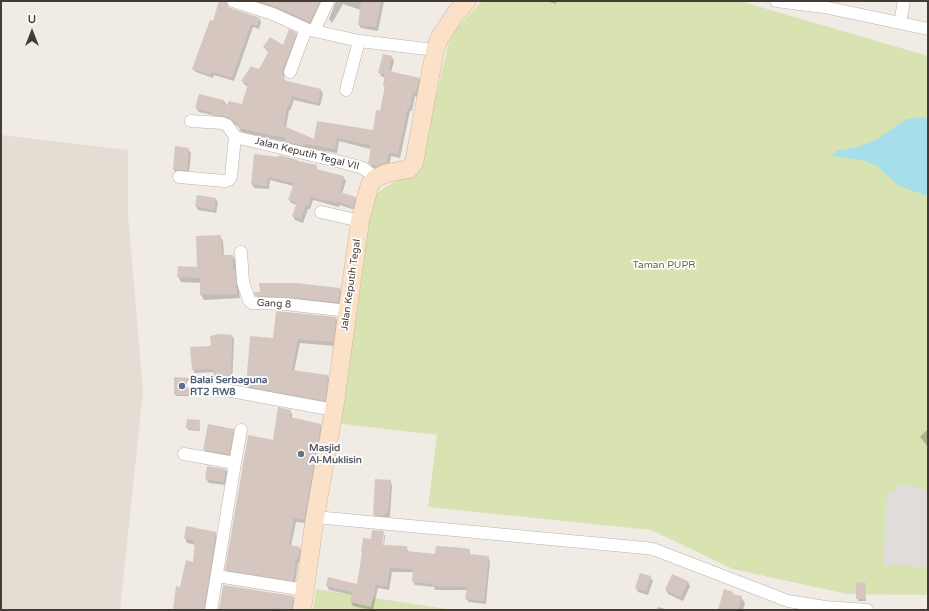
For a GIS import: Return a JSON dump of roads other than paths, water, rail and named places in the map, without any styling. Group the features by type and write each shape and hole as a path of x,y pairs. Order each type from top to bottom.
{"main road":[{"path":"376,178 387,173 409,169 414,163 435,50 440,37 456,13 467,1"},
{"name":"Jalan Keputih Tegal","path":"302,610 315,517 334,410 360,221 370,184 376,178"}],"street":[{"path":"233,1 268,6 310,30 326,34 359,42 435,50"},
{"path":"290,72 310,30 328,1"},
{"path":"776,1 824,7 928,29"},
{"path":"900,23 904,1"},
{"path":"346,90 359,42"},
{"path":"179,177 229,180 235,137 227,125 222,123 191,121"},
{"name":"Jalan Keputih Tegal VII","path":"235,137 345,162 363,168 376,178"},
{"path":"321,212 360,221"},
{"name":"Gang 8","path":"241,252 243,282 249,300 252,303 285,304 348,311"},
{"path":"193,384 334,410"},
{"path":"211,610 241,430"},
{"path":"184,454 235,463"},
{"path":"315,517 653,549 788,601 826,607 867,610"},
{"path":"217,576 305,590"}],"water":[{"path":"918,117 928,119 928,196 899,186 877,166 862,160 831,156 837,151 861,146 879,138 905,120"}],"place":[{"name":"Balai Serbaguna RT2 RW8","path":"182,386"},
{"name":"Masjid Al-Muklisin","path":"301,454"}],"park label":[{"name":"Taman PUPR","path":"664,265"}]}
